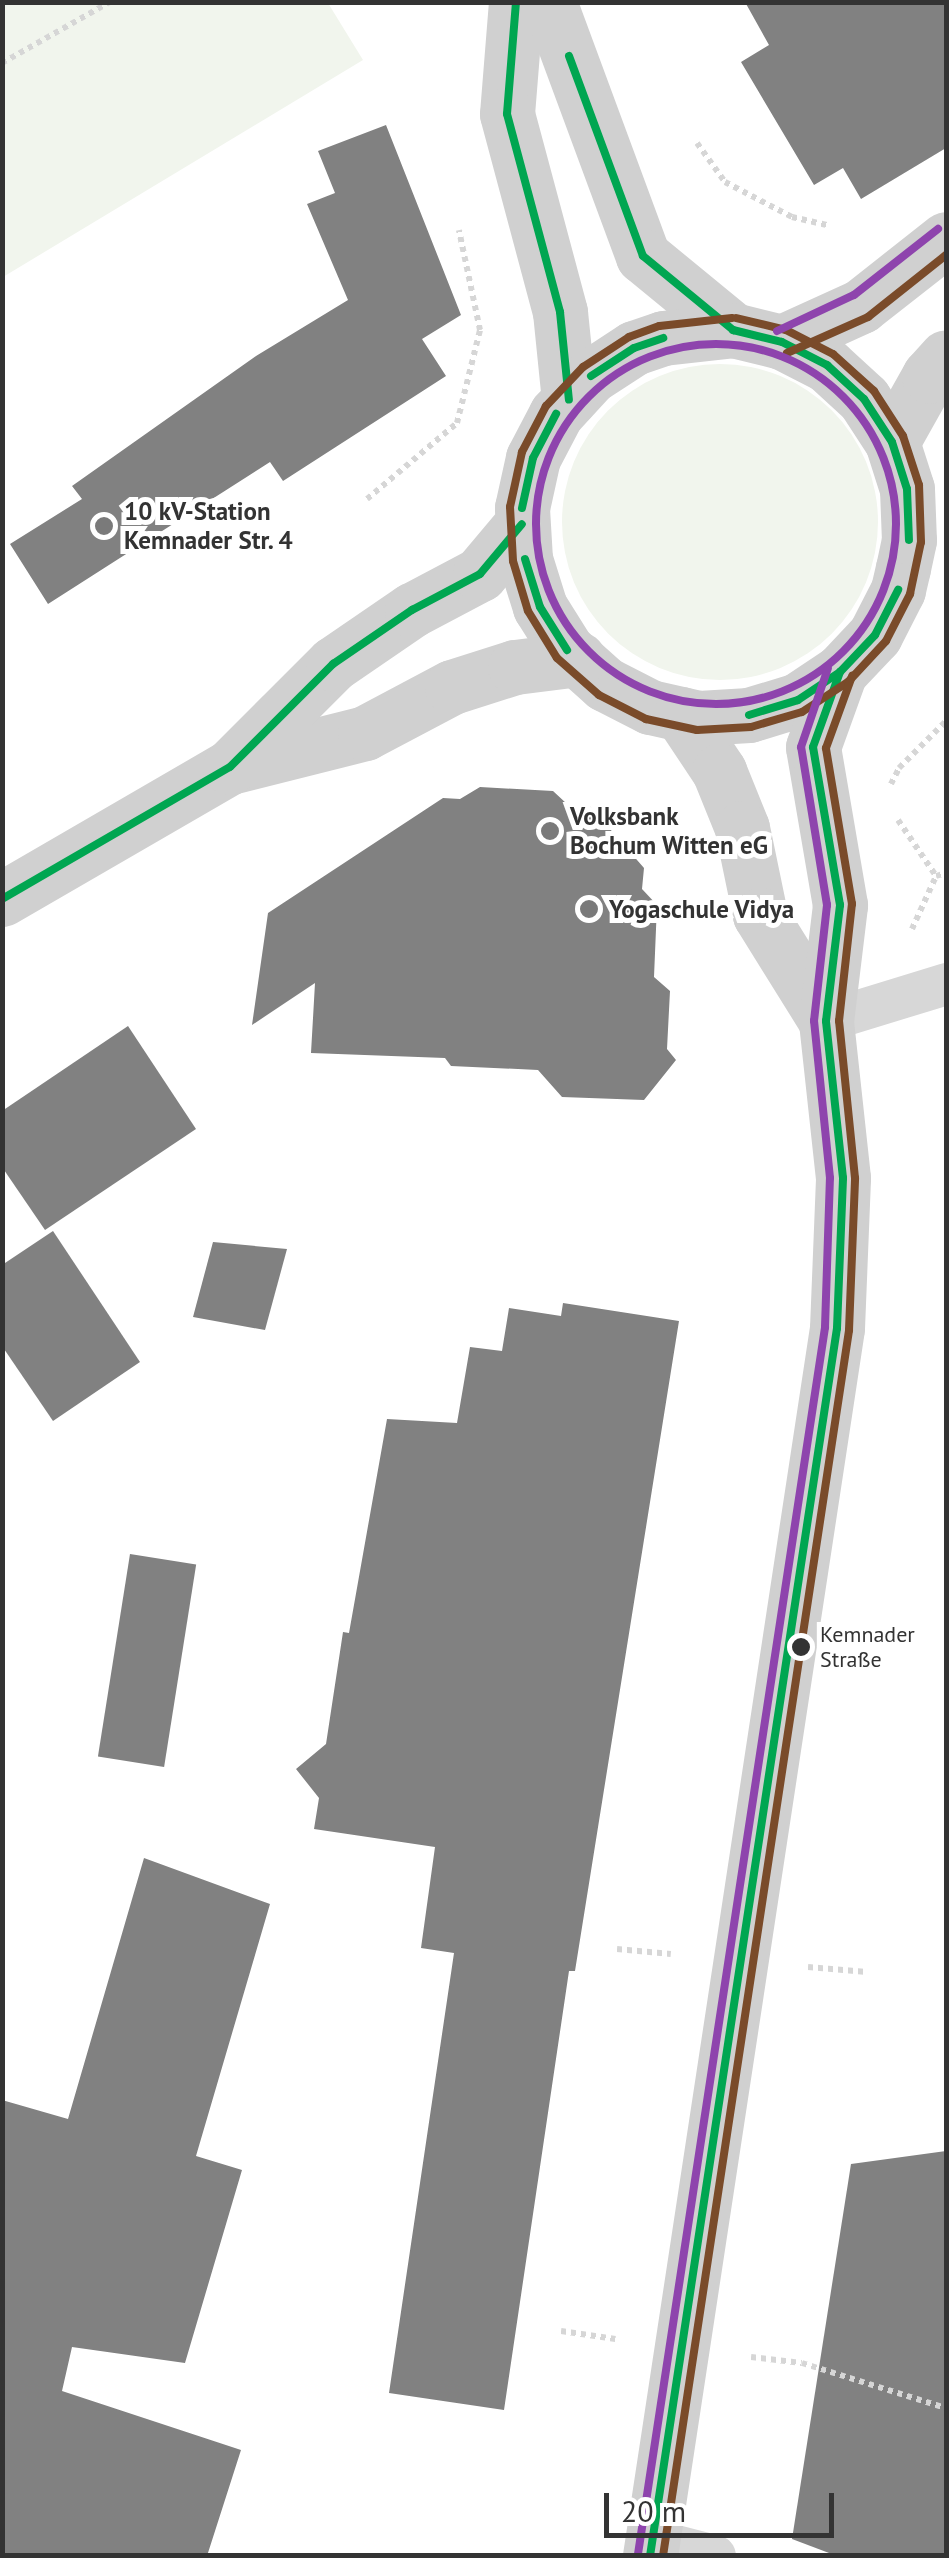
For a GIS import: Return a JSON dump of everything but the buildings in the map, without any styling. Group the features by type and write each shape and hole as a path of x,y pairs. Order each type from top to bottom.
{"main road":[{"path":"516,2 507,114 560,312 569,400"},
{"path":"549,2 643,256 758,336 828,365 864,398 892,442 907,489 909,540 898,590 875,634 840,672 798,700 749,715 681,714 650,708 605,684 578,659 540,607 525,559 522,524 533,458 556,414 591,376 634,348 682,333 758,336 861,306 946,239"},
{"path":"892,442 929,376 946,356"},
{"path":"2,899 230,766 332,664 412,610 480,574 522,524"},
{"path":"230,766 365,733 452,687 514,667 578,659"},
{"path":"652,2548 837,1328 843,1178 826,1021 840,905 813,747 840,672"},
{"path":"681,714 719,770 742,828 760,916 826,1021"}],"lane":[{"path":"826,1021 936,990"},
{"path":"652,2548 715,2556"}],"path":[{"path":"2,63 110,2"},
{"path":"696,143 725,182 792,217 830,226"},
{"path":"367,499 456,423 480,330 459,230"},
{"path":"894,814 936,876 946,873"},
{"path":"802,2363 946,2408"}],"shaded area":[{"path":"2,3 328,3 363,60 3,277"},
{"path":"720,364 751,367 780,376 808,391 842,422 866,462 875,491 875,553 866,582 851,610 820,644 780,668 751,677 720,680 689,677 660,668 632,653 598,622 574,582 565,553 562,522 565,491 574,462 589,434 620,400 660,376 689,367"}],"transit line":[{"path":"516,2 507,114 560,312 569,400"},
{"path":"569,56 643,256 733,330"},
{"path":"777,331 854,295 938,229"},
{"path":"787,353 868,317 946,255"},
{"path":"732,318 659,326 629,337 583,367 546,406 522,452 510,507 513,561 528,611 557,658 599,695 646,719 697,730 751,727 802,712 848,682 886,641 910,594 921,542 919,485 903,436 874,391 833,354 786,330 736,318"},
{"path":"733,330 782,342 827,365 864,399 892,442 907,489 909,540"},
{"path":"591,376 634,348 663,338"},
{"path":"698,344 734,344 785,357 844,396 883,455 893,489 896,524 893,559 883,593 844,652 785,691 734,704 698,704 647,691 588,652 549,593 536,542 536,506 549,455 588,396 647,357 698,344"},
{"path":"522,508 533,458 556,414"},
{"path":"2,899 230,767 333,664 412,610 480,574 522,524"},
{"path":"525,559 540,607 567,650"},
{"path":"749,715 798,700 840,672 875,635 898,590"},
{"path":"638,2554 825,1327 830,1178 814,1021 827,905 801,747 828,668"},
{"path":"650,2556 837,1328 843,1178 826,1021 840,905 813,747 840,672"},
{"path":"663,2556 849,1330 855,1178 839,1021 852,904 826,748 852,676"}],"place":[{"name":"10 kV-Station Kemnader Str. 4","path":"104,526"},
{"name":"Volksbank Bochum Witten eG","path":"550,831"},
{"name":"Yogaschule Vidya","path":"589,909"},
{"name":"Kemnader Straße","path":"801,1647"}]}
